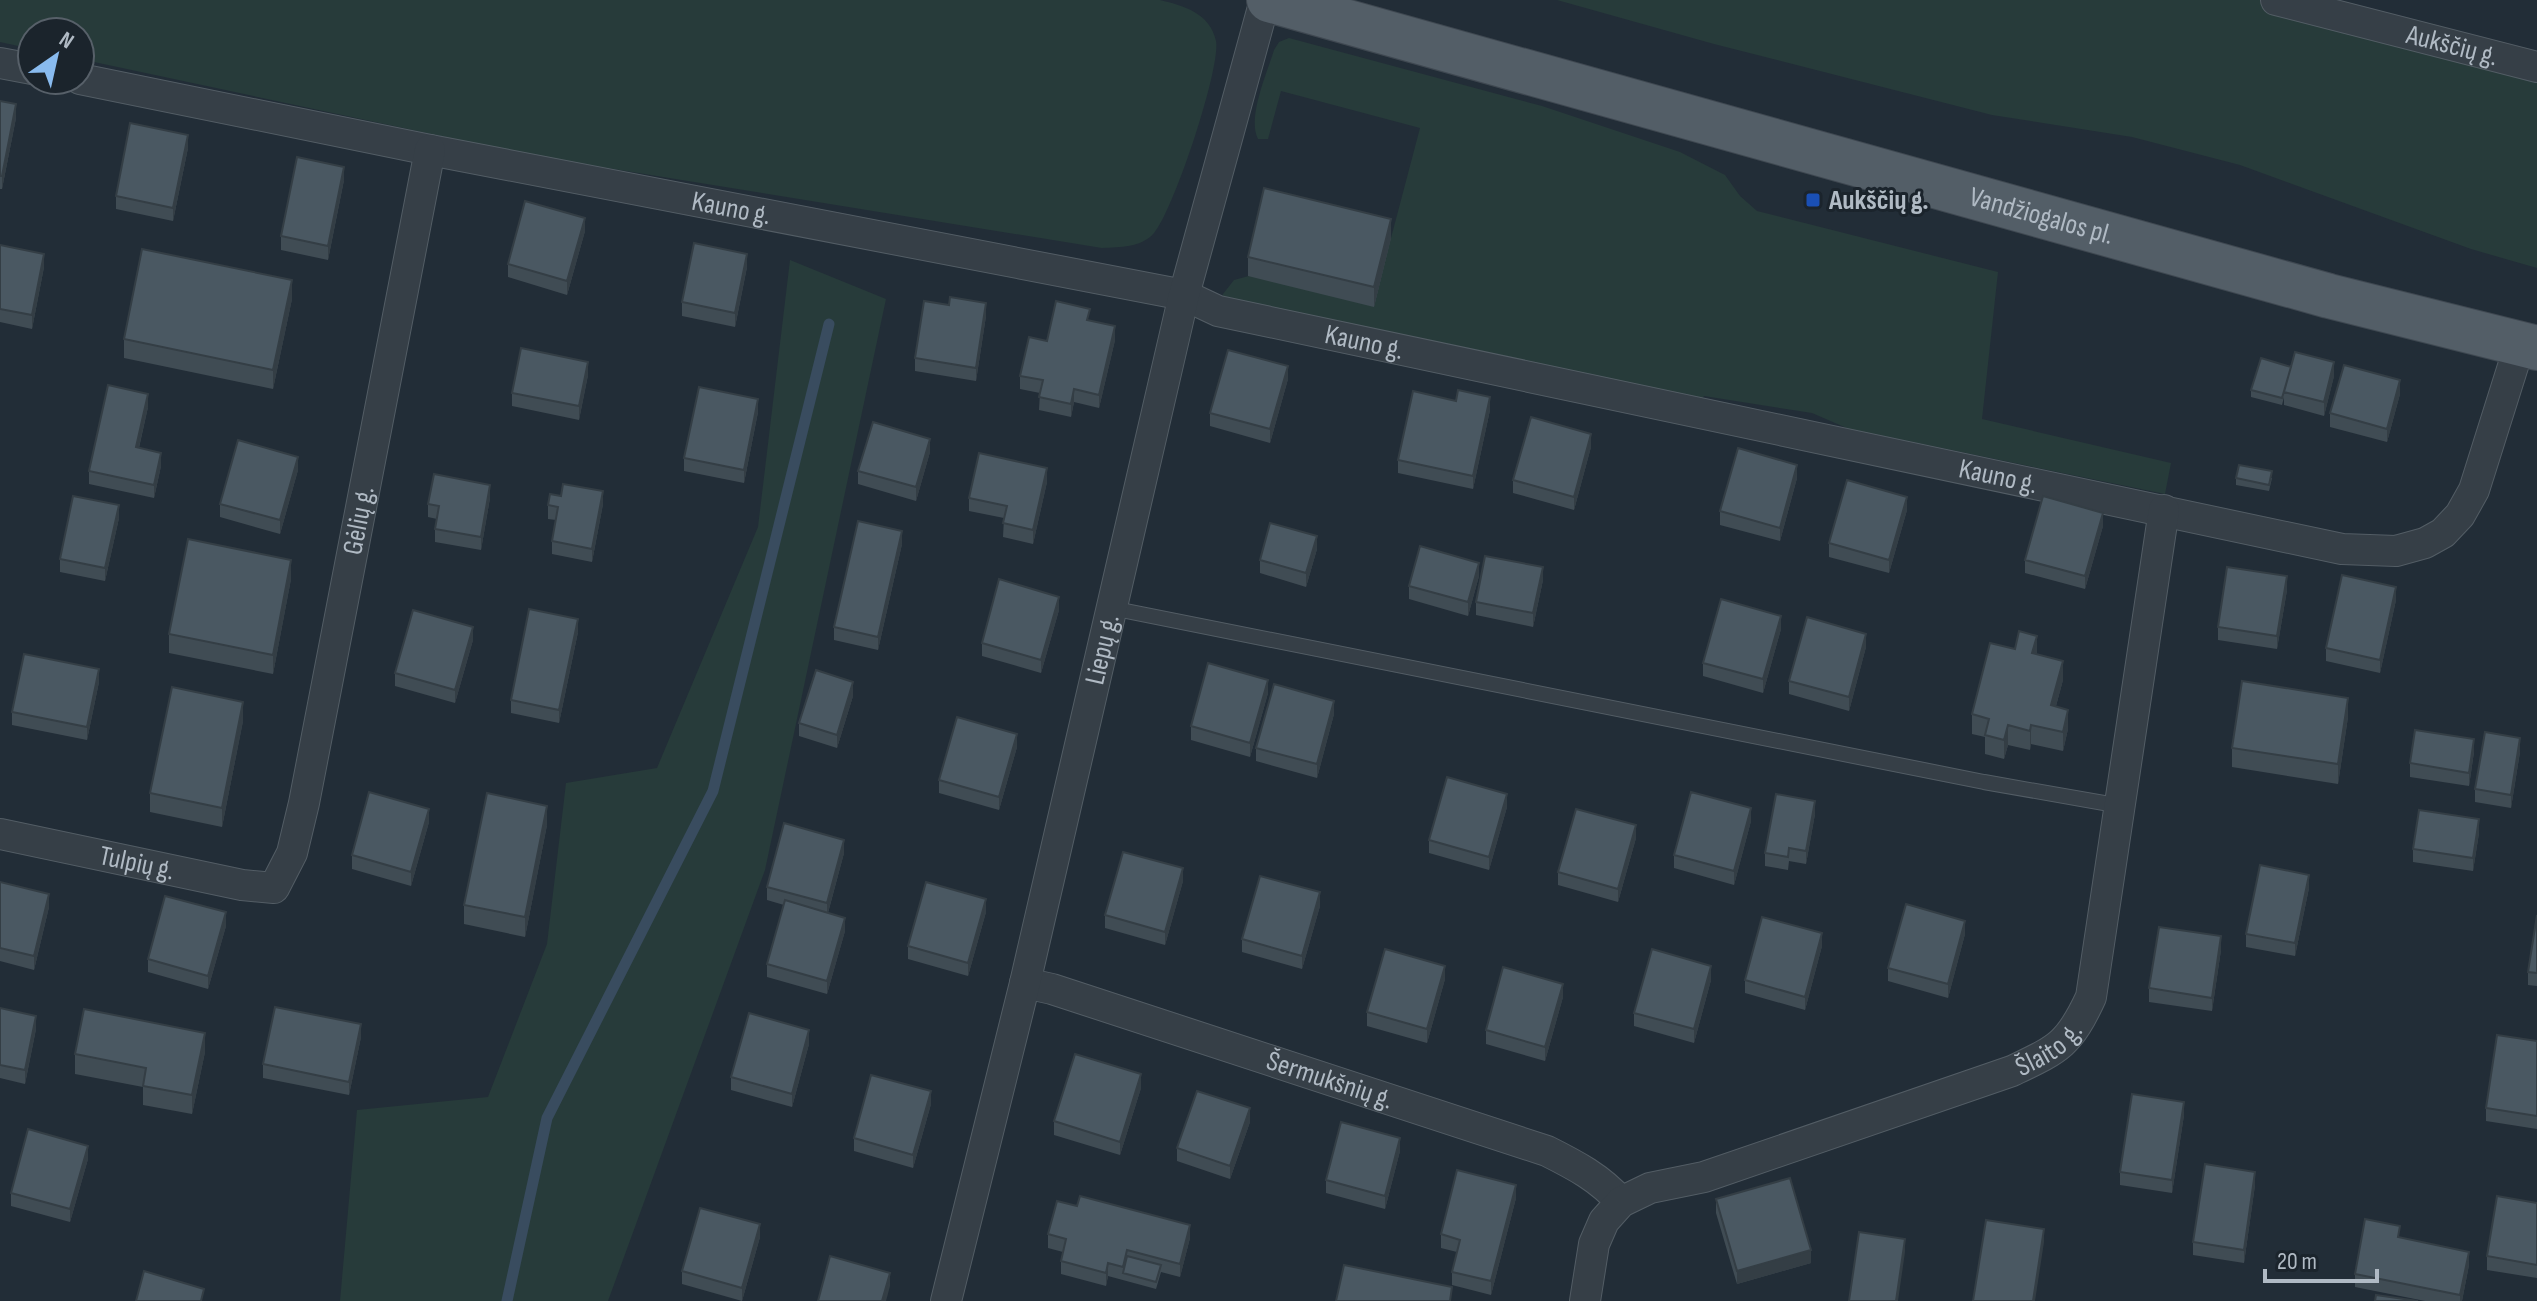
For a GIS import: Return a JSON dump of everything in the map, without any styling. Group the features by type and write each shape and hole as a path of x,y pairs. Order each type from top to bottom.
{"main road":[{"name":"Vandžiogalos pl.","path":"1267,0 2329,296 2528,346"}],"street":[{"name":"Liepų g.","path":"946,1301 1025,983 1184,295 1267,0"},
{"name":"Aukščių g.","path":"2276,0 2537,67"},
{"name":"Kauno g.","path":"96,82 1184,295 1218,311 2342,549 2396,551 2425,543 2443,533 2460,515 2474,490 2528,346"},
{"name":"Gėlių g.","path":"274,888 292,853 304,803 430,150"},
{"name":"Šlaito g.","path":"1621,1202 1650,1188 1704,1177 2012,1071 2047,1054 2069,1037 2091,997 2164,510"},
{"name":"Tulpių g.","path":"0,834 242,885 274,888"},
{"name":"Šermukšnių g.","path":"1025,983 1547,1151 1579,1167 1606,1186 1621,1202"},
{"path":"1585,1301 1594,1244 1604,1221 1621,1202"}],"lane":[{"path":"1111,608 1984,782 2121,806"}],"green space":[{"path":"0,0 1160,0 1187,8 1202,17 1213,31 1216,56 1194,139 1162,220 1154,233 1143,242 1102,248 539,157 96,62 96,16 16,16 16,46 0,42"},
{"path":"1557,0 2276,0 2537,67 2537,268 2471,249 2240,165 2132,137 1992,115 1714,44"},
{"path":"1289,38 1542,106 1680,152 1725,175 1740,196 1757,211 1998,272 1982,419 2171,463 2165,494 1849,429 1812,413 1704,396 1693,411 1218,311 1223,294 1234,280 1391,238 1420,128 1281,91 1268,139 1258,139 1255,119 1263,83 1274,50 1279,42"},
{"path":"790,260 886,299 765,870 608,1301 340,1301 357,1110 488,1097 547,944 566,783 657,768 758,527"}],"building":[{"path":"0,101 16,104 2,176 0,176"},
{"path":"130,123 188,135 173,208 116,196"},
{"path":"297,157 344,167 328,246 281,236"},
{"path":"1264,188 1391,219 1374,287 1248,257"},
{"path":"525,201 585,218 567,281 508,264"},
{"path":"694,243 747,254 735,313 682,302"},
{"path":"0,245 44,254 32,315 0,309"},
{"path":"142,249 292,280 273,370 124,339"},
{"path":"950,297 986,303 976,368 915,358 924,301 949,305"},
{"path":"1056,301 1090,309 1087,320 1115,326 1099,395 1074,389 1071,404 1039,397 1043,380 1020,376 1029,337 1047,341"},
{"path":"521,348 588,362 579,406 512,393"},
{"path":"1228,350 1288,366 1270,429 1210,413"},
{"path":"2295,352 2334,362 2324,402 2284,392"},
{"path":"2261,358 2291,367 2282,398 2251,390"},
{"path":"2344,365 2400,380 2387,429 2330,413"},
{"path":"108,385 148,394 136,447 161,453 154,485 89,471"},
{"path":"699,387 758,399 744,470 684,458"},
{"path":"1458,390 1490,397 1473,476 1398,460 1413,391 1456,401"},
{"path":"1531,417 1591,434 1574,497 1513,480"},
{"path":"873,422 930,439 916,487 858,471"},
{"path":"238,440 298,457 280,520 220,504"},
{"path":"1738,448 1797,465 1780,528 1720,511"},
{"path":"979,453 1047,468 1033,530 1003,523 1007,506 969,498"},
{"path":"2239,465 2272,471 2269,485 2236,478"},
{"path":"434,474 490,485 481,537 435,529 439,506 428,504"},
{"path":"1847,480 1907,497 1889,560 1829,543"},
{"path":"563,484 603,491 592,549 552,541 558,507 548,505 550,494 561,496"},
{"path":"73,496 119,505 105,568 60,559"},
{"path":"2043,496 2103,513 2085,576 2025,560"},
{"path":"858,521 902,531 878,637 834,627"},
{"path":"1270,523 1317,536 1306,573 1260,560"},
{"path":"188,539 291,560 273,655 169,634"},
{"path":"1420,546 1479,563 1468,602 1409,586"},
{"path":"1485,556 1543,567 1533,613 1476,602"},
{"path":"2227,567 2287,576 2277,636 2218,627"},
{"path":"2342,575 2396,587 2380,660 2326,648"},
{"path":"999,579 1059,597 1041,660 982,643"},
{"path":"1721,599 1781,616 1763,679 1703,663"},
{"path":"529,609 578,619 559,710 511,700"},
{"path":"413,610 473,627 455,690 395,673"},
{"path":"1807,617 1866,634 1849,697 1789,681"},
{"path":"2019,631 2037,636 2032,653 2063,661 2051,705 2068,710 2063,732 2031,725 2030,731 2008,725 2004,740 1985,735 1989,719 1972,714 1990,643 2015,649"},
{"path":"24,654 99,669 87,727 12,712"},
{"path":"1208,663 1268,680 1250,743 1191,726"},
{"path":"816,670 853,682 837,735 799,723"},
{"path":"2242,681 2348,698 2338,764 2232,748"},
{"path":"1274,684 1334,701 1317,764 1256,748"},
{"path":"172,687 243,702 222,808 150,793"},
{"path":"957,717 1017,734 999,797 939,780"},
{"path":"2415,730 2474,739 2469,773 2410,763"},
{"path":"2485,732 2520,738 2511,795 2475,789"},
{"path":"1447,777 1507,794 1489,857 1429,840"},
{"path":"369,792 429,809 411,872 352,855"},
{"path":"1691,792 1751,808 1734,871 1674,855"},
{"path":"487,793 547,806 525,917 464,905"},
{"path":"1776,794 1815,801 1806,851 1789,848 1788,857 1765,853"},
{"path":"1576,809 1636,825 1618,889 1558,872"},
{"path":"2419,810 2479,819 2473,858 2413,849"},
{"path":"784,823 844,840 827,903 767,887"},
{"path":"1123,852 1183,868 1165,932 1105,915"},
{"path":"2260,865 2309,875 2295,943 2246,934"},
{"path":"1260,876 1320,892 1302,956 1242,939"},
{"path":"0,882 49,894 34,956 0,948"},
{"path":"926,882 986,899 968,963 908,946"},
{"path":"165,896 226,912 208,976 148,959"},
{"path":"785,900 845,918 827,981 767,964"},
{"path":"1906,904 1965,921 1948,984 1888,968"},
{"path":"2537,915 2537,973 2528,972"},
{"path":"1762,917 1822,933 1805,997 1745,980"},
{"path":"2159,927 2221,936 2212,998 2149,988"},
{"path":"1385,949 1445,966 1427,1029 1367,1012"},
{"path":"1652,949 1711,966 1694,1029 1634,1013"},
{"path":"1503,967 1563,984 1545,1047 1486,1030"},
{"path":"275,1007 361,1024 349,1082 263,1064"},
{"path":"0,1008 36,1016 25,1070 0,1065"},
{"path":"84,1009 205,1033 192,1095 143,1086 146,1068 75,1054"},
{"path":"749,1013 809,1030 792,1094 731,1077"},
{"path":"2497,1035 2537,1041 2537,1116 2486,1108"},
{"path":"1075,1054 1141,1074 1120,1142 1054,1121"},
{"path":"871,1075 931,1091 913,1155 854,1138"},
{"path":"1197,1091 1250,1108 1230,1166 1177,1148"},
{"path":"2132,1094 2184,1102 2172,1180 2120,1172"},
{"path":"1341,1122 1400,1138 1385,1196 1326,1180"},
{"path":"28,1129 88,1146 70,1209 11,1193"},
{"path":"2205,1164 2255,1172 2244,1250 2193,1242"},
{"path":"1457,1170 1516,1185 1491,1281 1452,1272 1460,1240 1441,1234"},
{"path":"1790,1178 1811,1250 1737,1271 1716,1199"},
{"path":"1080,1196 1190,1225 1180,1264 1127,1250 1123,1267 1108,1263 1106,1273 1061,1261 1066,1239 1048,1234 1057,1201 1077,1206"},
{"path":"2497,1196 2537,1203 2537,1265 2487,1256"},
{"path":"700,1208 760,1224 742,1288 682,1271"},
{"path":"2365,1219 2400,1226 2398,1237 2469,1252 2460,1295 2355,1274"},
{"path":"1986,1220 2044,1229 2033,1301 1973,1301"},
{"path":"1859,1232 1905,1239 1896,1301 1849,1301"},
{"path":"830,1256 890,1273 882,1301 818,1301"},
{"path":"1127,1256 1161,1265 1156,1282 1123,1273"},
{"path":"1344,1265 1452,1287 1450,1301 1336,1301"},
{"path":"144,1271 204,1289 201,1301 136,1301"},
{"path":"2376,1295 2418,1301 2375,1301"}],"waterway":[{"path":"507,1301 547,1118 713,791 829,324"}],"place":[{"name":"Aukščių g.","path":"1813,200"}]}
